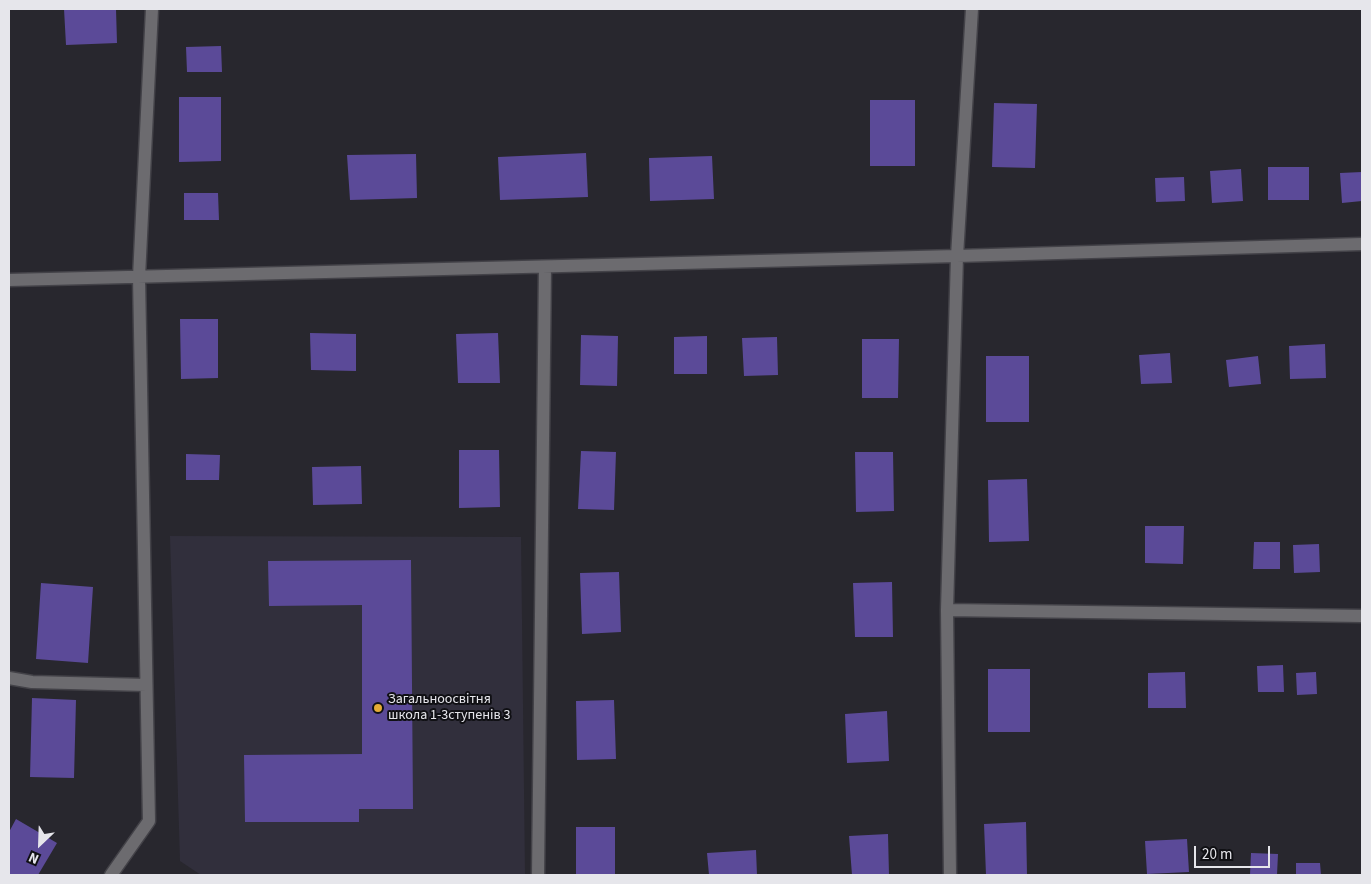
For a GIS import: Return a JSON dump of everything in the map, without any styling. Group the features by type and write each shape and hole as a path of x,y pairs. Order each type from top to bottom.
{"street":[{"path":"110,875 149,821 139,276 152,9"},
{"path":"950,875 947,610 957,256 972,9"},
{"path":"9,280 1362,244"},
{"path":"538,875 544,267"},
{"path":"947,610 1362,616"},
{"path":"9,678 32,682 146,685"}],"shaded area":[{"path":"170,536 521,537 525,875 201,875 180,861"}],"building":[{"path":"64,9 116,9 117,43 66,45"},
{"path":"221,46 222,72 187,72 186,47"},
{"path":"179,97 221,97 221,161 179,162"},
{"path":"870,100 915,100 915,166 870,166"},
{"path":"994,103 1037,104 1035,168 992,167"},
{"path":"586,153 588,197 500,200 498,157"},
{"path":"416,154 417,198 350,200 347,155"},
{"path":"712,156 714,199 650,201 649,158"},
{"path":"1268,167 1309,167 1309,200 1268,200"},
{"path":"1241,169 1243,201 1212,203 1210,171"},
{"path":"1362,172 1362,201 1342,203 1340,173"},
{"path":"1184,177 1185,201 1156,202 1155,178"},
{"path":"184,193 218,193 219,220 184,220"},
{"path":"180,319 218,319 218,378 181,379"},
{"path":"310,333 356,334 356,371 311,370"},
{"path":"498,333 500,383 458,383 456,334"},
{"path":"581,335 618,336 617,386 580,385"},
{"path":"707,336 707,374 674,374 674,337"},
{"path":"777,337 778,375 744,376 742,338"},
{"path":"862,339 899,339 898,398 862,398"},
{"path":"1325,344 1326,378 1290,379 1289,346"},
{"path":"1170,353 1172,383 1141,384 1139,355"},
{"path":"986,356 1029,356 1029,422 986,422"},
{"path":"1258,356 1261,384 1229,387 1226,360"},
{"path":"459,450 499,450 500,507 459,508"},
{"path":"581,451 616,452 614,510 578,509"},
{"path":"855,452 893,452 894,511 856,512"},
{"path":"186,454 220,455 219,480 186,480"},
{"path":"361,466 362,504 313,505 312,467"},
{"path":"1027,479 1029,541 989,542 988,480"},
{"path":"1145,526 1184,526 1183,564 1145,563"},
{"path":"1254,542 1280,542 1280,569 1253,569"},
{"path":"1319,544 1320,572 1294,573 1293,545"},
{"path":"411,560 413,809 359,809 359,822 245,822 244,755 362,754 362,605 269,606 268,561"},
{"path":"619,572 621,632 582,634 580,573"},
{"path":"892,582 893,637 855,637 853,583"},
{"path":"41,583 93,587 88,663 36,659"},
{"path":"1283,665 1284,692 1258,692 1257,666"},
{"path":"988,669 1030,669 1030,732 988,732"},
{"path":"1185,672 1186,708 1148,708 1148,673"},
{"path":"1316,672 1317,694 1297,695 1296,673"},
{"path":"32,698 76,700 74,778 30,777"},
{"path":"614,700 616,759 577,760 576,701"},
{"path":"887,711 889,761 847,763 845,714"},
{"path":"16,819 57,843 38,875 9,875 9,832"},
{"path":"1026,822 1027,875 986,875 984,824"},
{"path":"576,827 615,827 615,875 576,875"},
{"path":"888,834 889,875 852,875 849,836"},
{"path":"1187,839 1189,872 1147,874 1145,841"},
{"path":"756,850 757,875 709,875 707,853"},
{"path":"1251,853 1278,854 1277,875 1250,875"},
{"path":"1296,863 1320,863 1321,875 1296,875"}],"place":[{"name":"Загальноосвiтня школа 1-3ступенiв 3","path":"378,708"}]}
